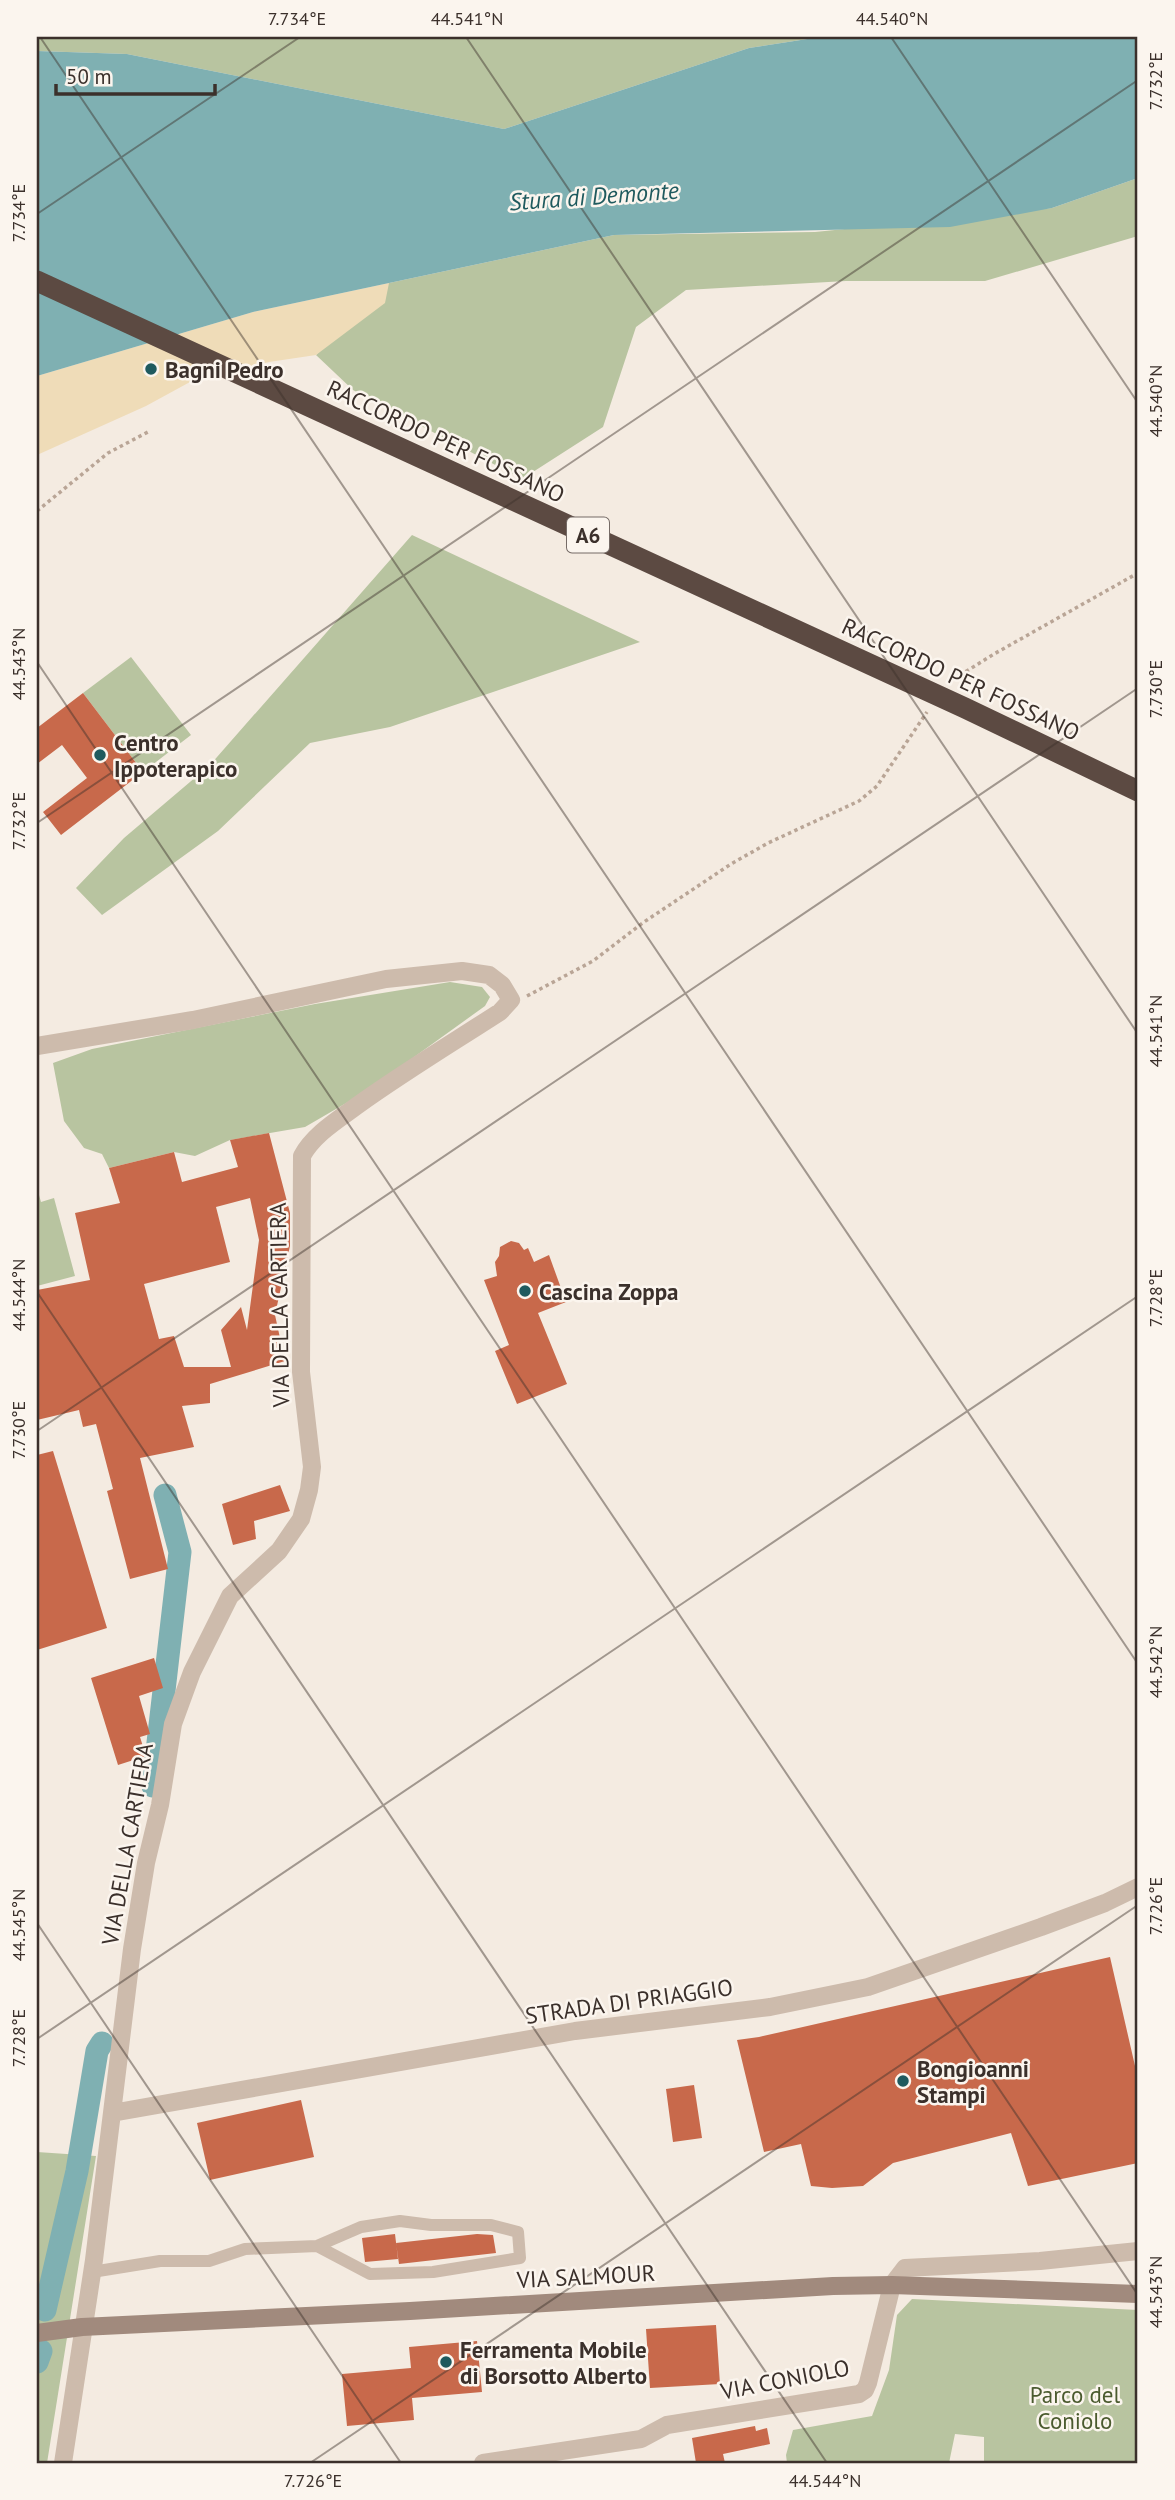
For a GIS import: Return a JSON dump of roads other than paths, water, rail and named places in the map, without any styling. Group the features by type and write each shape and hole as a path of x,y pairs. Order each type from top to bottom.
{"highway":[{"name":"RACCORDO PER FOSSANO","path":"37,281 952,702 1138,791"}],"main road":[{"name":"VIA SALMOUR","path":"37,2333 82,2328 833,2286 892,2285 1138,2294"}],"street":[{"name":"VIA DELLA CARTIERA","path":"37,1046 193,1020 386,979 462,971 489,975 502,985 511,1000 500,1012 335,1122 309,1144 302,1156 301,1372 312,1467 309,1490 301,1520 279,1551 230,1596 192,1672 173,1724 132,1949 92,2272 63,2463"},
{"name":"STRADA DI PRIAGGIO","path":"112,2113 575,2031 770,2007 869,1987 1041,1927 1105,1903 1138,1887"},
{"path":"892,2285 905,2268 1040,2261 1138,2251"},
{"name":"VIA CONIOLO","path":"483,2463 641,2439 667,2425 859,2394 869,2383 892,2285"}],"lane":[{"path":"92,2272 160,2261 209,2261 245,2249 317,2246 361,2227 400,2221 431,2225 491,2225 517,2232 520,2258 433,2272 370,2274 317,2246"}],"water":[{"name":"Stura di Demonte","path":"820,37 1138,37 1138,178 1052,208 950,227 614,235 253,312 37,376 37,51 127,54 504,129 749,48"}],"waterway":[{"path":"153,1786 180,1552 165,1495"},
{"path":"45,2310 77,2171 97,2051 102,2043"},
{"path":"37,2362 41,2351"}],"place":[{"name":"Bagni Pedro","path":"151,369"},
{"name":"Centro Ippoterapico","path":"100,755"},
{"name":"Cascina Zoppa","path":"525,1291"},
{"name":"Bongioanni Stampi","path":"903,2081"},
{"name":"Ferramenta Mobile di Borsotto Alberto","path":"446,2362"}],"park label":[{"name":"Parco del Coniolo","path":"1075,2407"}]}
